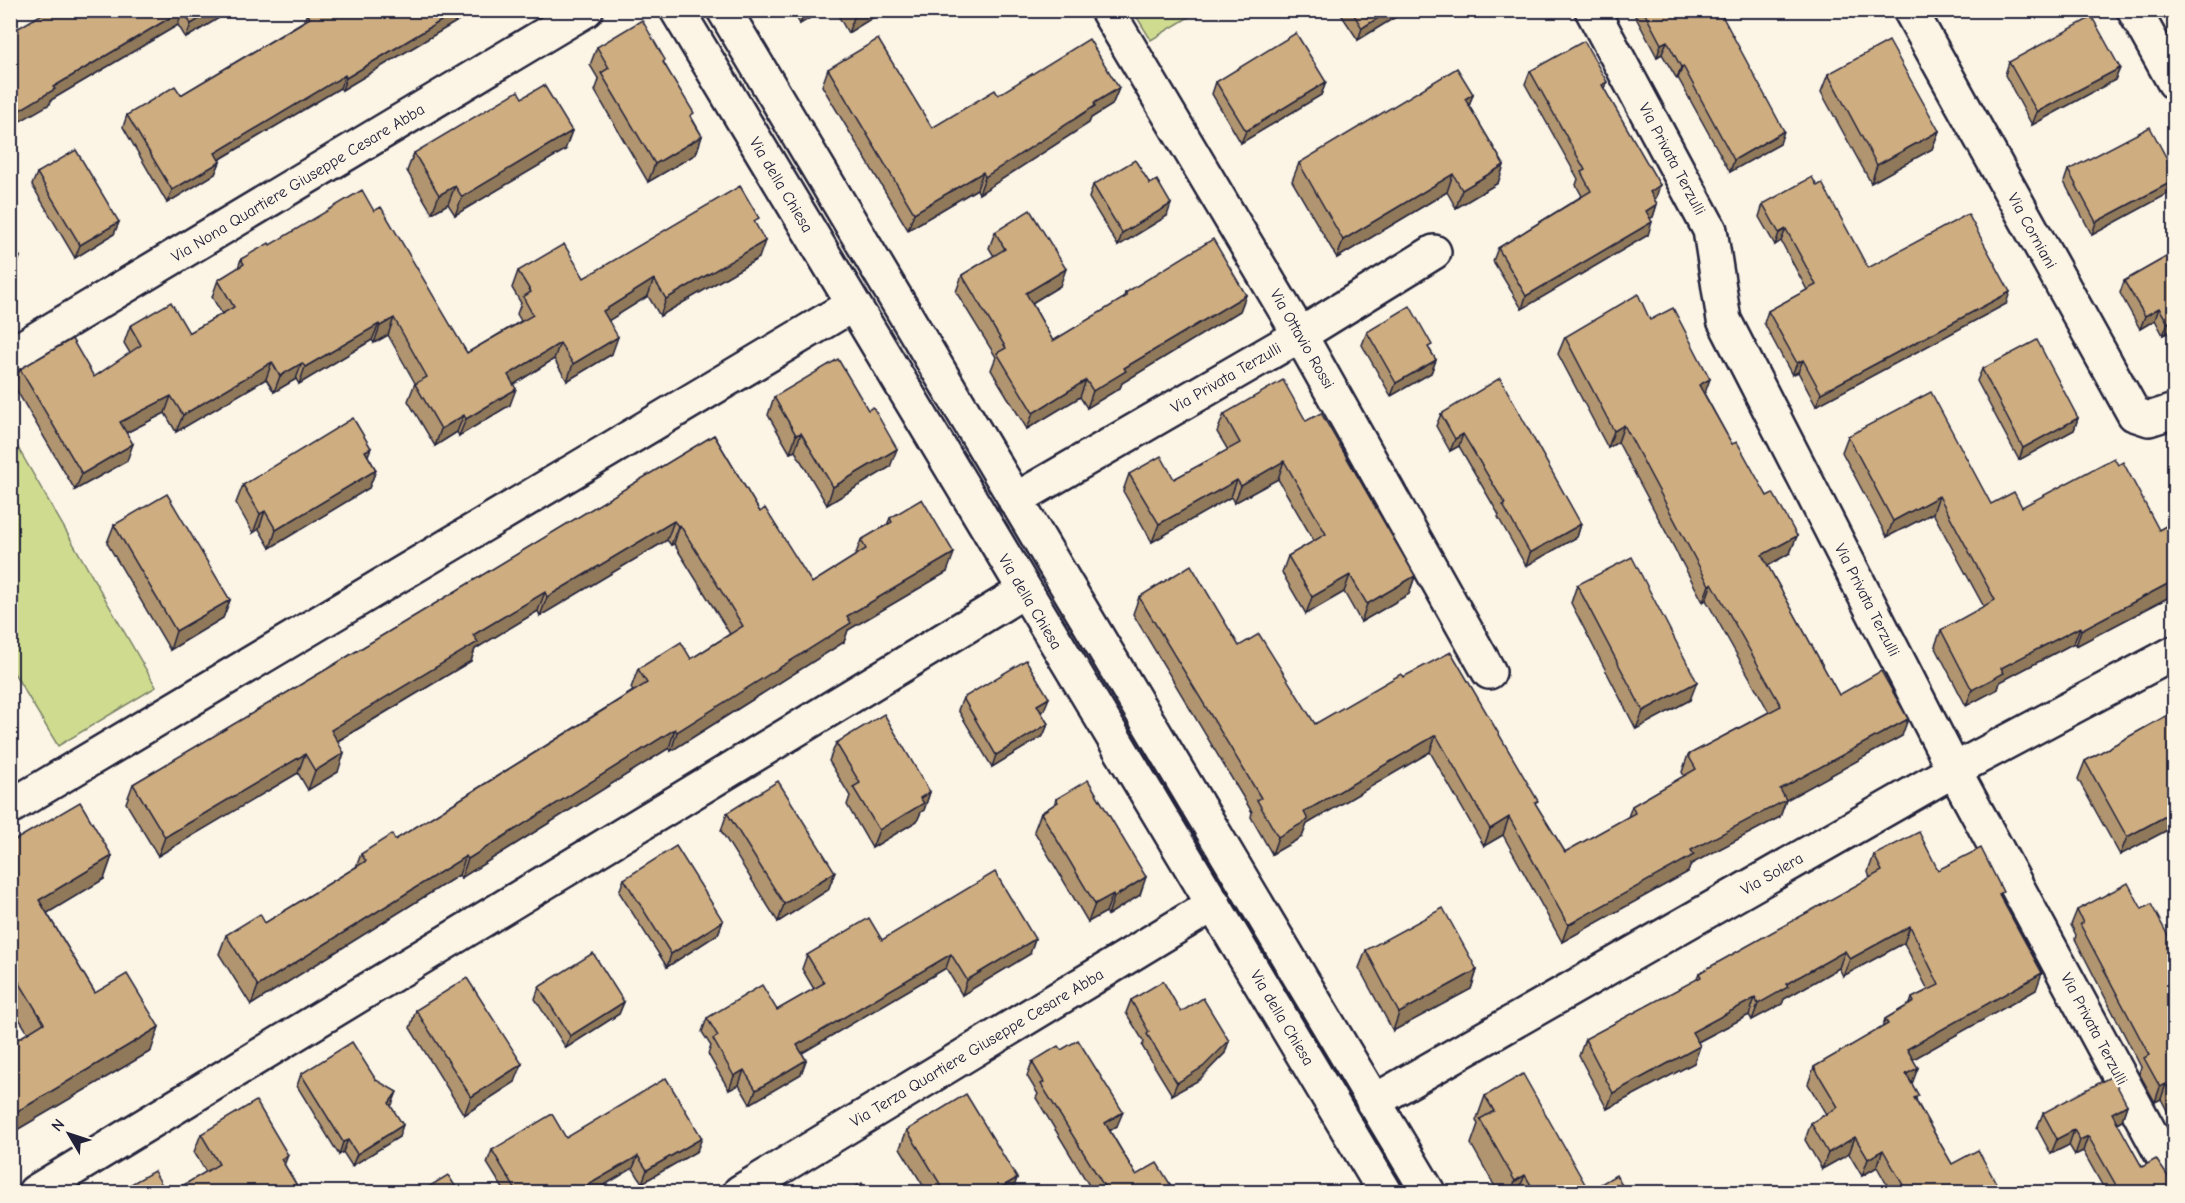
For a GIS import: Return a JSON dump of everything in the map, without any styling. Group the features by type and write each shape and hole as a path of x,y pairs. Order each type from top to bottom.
{"street":[{"name":"Via Nona Quartiere Giuseppe Cesare Abba","path":"10,355 586,10"},
{"name":"Via della Chiesa","path":"677,10 1385,1192"},
{"path":"724,10 1428,1192"},
{"name":"Via Ottavio Rossi","path":"1107,10 1300,335 1490,672"},
{"name":"Via Privata Terzulli","path":"1592,10 1710,230 1724,320 1954,770 2175,1177"},
{"name":"Via Corniani","path":"1910,10 2133,414 2149,419 2175,411"},
{"path":"2134,10 2175,82"},
{"name":"Via Privata Terzulli","path":"1015,500 1300,335 1434,252"},
{"path":"10,807 852,305"},
{"path":"35,1192 1024,591"},
{"name":"Via Solera","path":"1373,1102 1954,770 2175,653"},
{"name":"Via Terza Quartiere Giuseppe Cesare Abba","path":"740,1192 1214,904"}],"green space":[{"path":"1133,11 1199,11 1151,40"},
{"path":"10,434 156,687 58,746 11,668"}],"building":[{"path":"49,10 183,10 53,87 55,89 10,116 10,33"},
{"path":"183,10 214,10 191,24"},
{"path":"312,10 459,10 215,153 220,162 172,190 127,115 175,86 181,95 310,18 307,13"},
{"path":"852,10 862,10 855,15"},
{"path":"1351,10 1391,10 1362,28"},
{"path":"1643,10 1719,10 1784,131 1734,160 1683,66 1681,67 1667,41 1661,44"},
{"path":"2092,17 2120,68 2037,112 2009,62"},
{"path":"642,20 665,60 663,62 694,113 690,116 702,136 655,164 601,73 609,68 597,47"},
{"path":"1296,33 1326,82 1246,131 1216,82"},
{"path":"878,39 932,128 995,90 998,95 1089,39 1119,88 985,177 983,172 914,213 828,69"},
{"path":"1584,41 1607,82 1602,85 1660,185 1650,192 1657,204 1646,211 1652,222 1526,296 1498,248 1591,191 1581,172 1585,170 1530,71"},
{"path":"1889,41 1939,131 1877,165 1828,74"},
{"path":"1457,68 1473,94 1465,99 1504,165 1462,190 1453,174 1343,240 1299,163"},
{"path":"544,85 572,131 462,197 455,186 439,195 414,153 518,91 522,98"},
{"path":"2150,127 2175,174 2175,180 2096,222 2068,170"},
{"path":"76,150 119,222 80,245 37,173"},
{"path":"1135,160 1150,184 1157,180 1171,204 1122,233 1093,185"},
{"path":"1812,177 1817,186 1822,183 1868,268 1968,214 2010,292 1821,393 1803,360 1797,363 1768,311 1816,285 1786,229 1779,233 1763,204"},
{"path":"740,186 759,218 754,221 765,241 666,299 654,279 603,311 618,337 573,364 560,343 508,375 516,389 466,419 464,415 441,429 415,384 427,377 394,318 380,326 379,324 305,367 302,363 280,376 272,362 183,415 171,396 120,422 133,444 82,474 20,369 72,339 94,377 141,345 130,326 171,302 189,333 234,307 218,280 244,264 241,259 269,243 270,245 362,190 374,211 381,207 467,353 533,315 523,297 531,292 518,271 564,244 584,278"},
{"path":"1030,210 1066,269 1026,293 1053,341 1127,296 1125,293 1213,239 1246,295 1124,368 1126,371 1093,391 1086,380 1033,413 997,353 1006,348 962,275 1005,249 995,232"},
{"path":"10,240 20,257 10,262"},
{"path":"2175,252 2175,319 2168,323 2159,308 2145,316 2124,281"},
{"path":"1638,294 1650,320 1673,308 1710,379 1699,385 1732,444 1737,442 1767,496 1773,493 1797,536 1762,555 1839,695 1881,671 1908,719 1780,789 1786,800 1691,850 1694,855 1568,925 1509,817 1490,829 1436,735 1304,812 1308,820 1278,837 1257,800 1261,798 1139,597 1191,565 1239,646 1259,634 1315,724 1401,674 1403,677 1451,652 1565,852 1635,813 1632,806 1696,769 1688,755 1781,706 1712,583 1709,585 1624,425 1614,431 1565,337"},
{"path":"1410,306 1432,345 1428,347 1436,360 1396,383 1367,332"},
{"path":"2037,340 2078,418 2023,448 1982,369"},
{"path":"838,359 868,410 873,407 897,449 833,487 801,433 796,435 774,397"},
{"path":"1500,378 1581,524 1530,553 1503,505 1505,504 1463,434 1455,439 1441,414"},
{"path":"1283,380 1306,421 1321,413 1415,576 1367,604 1350,575 1312,597 1288,556 1326,534 1284,461 1241,486 1237,480 1159,524 1129,474 1161,456 1174,479 1240,443 1224,414"},
{"path":"1931,392 1991,504 2014,492 2022,507 2114,458 2118,465 2123,462 2159,530 2175,521 2175,580 2081,630 2080,627 2001,668 2004,673 1972,690 1941,630 1995,600 1939,496 1893,521 1848,436"},
{"path":"353,418 371,448 365,451 376,470 276,530 265,511 260,514 243,485"},
{"path":"714,435 760,512 765,508 812,583 866,549 861,540 892,522 890,518 922,499 954,553 847,616 851,623 677,732 675,729 468,859 466,856 258,986 226,935 260,914 265,923 366,861 361,854 392,834 395,840 647,683 638,669 681,642 691,659 743,626 680,525 678,526 674,521 547,597 545,592 473,635 478,642 331,730 344,753 315,771 305,754 165,837 133,784"},
{"path":"167,494 230,600 176,631 114,525"},
{"path":"1632,557 1697,682 1643,711 1577,585"},
{"path":"1026,660 1049,698 1037,705 1048,724 996,755 963,698"},
{"path":"2175,711 2175,811 2127,837 2085,761"},
{"path":"884,714 930,792 920,798 924,803 879,830 853,787 860,783 836,743"},
{"path":"10,721 15,728 10,731"},
{"path":"1088,780 1146,877 1114,897 1113,894 1095,904 1041,813 1058,802 1056,799"},
{"path":"778,781 835,872 784,904 727,813"},
{"path":"80,802 112,856 39,900 95,993 127,974 159,1027 10,1116 10,1044 44,1023 10,967 10,843"},
{"path":"1919,832 1938,870 1981,848 2003,892 1999,894 2042,973 1907,1049 1918,1068 1906,1074 1919,1096 1914,1098 1952,1164 1978,1150 2001,1192 1907,1192 1883,1150 1868,1159 1855,1137 1828,1153 1811,1123 1838,1107 1814,1067 1888,1024 1885,1019 1914,1002 1912,998 1939,985 1910,926 1850,959 1845,951 1786,984 1788,987 1758,1004 1755,998 1692,1032 1700,1046 1613,1093 1585,1039 1701,977 1699,973 1882,871 1874,855"},
{"path":"676,846 723,921 671,954 624,879"},
{"path":"995,872 1035,939 967,980 951,954 797,1045 806,1060 756,1090 744,1070 734,1076 713,1039 718,1036 707,1018 762,985 777,1010 824,983 807,955 869,918 882,940"},
{"path":"2128,883 2142,909 2151,904 2175,949 2175,1101 2166,1084 2160,1087 2144,1058 2149,1055 2080,924 2083,923 2077,910"},
{"path":"1443,908 1477,970 1399,1013 1366,950"},
{"path":"593,953 624,1002 570,1036 539,987"},
{"path":"467,978 522,1064 471,1097 416,1010"},
{"path":"1163,981 1181,1012 1203,998 1229,1041 1203,1067 1177,1083 1147,1034 1149,1032 1131,1000"},
{"path":"1078,1040 1123,1112 1105,1123 1136,1175 1157,1163 1175,1192 1094,1192 1104,1186 1041,1084 1044,1082 1032,1062 1058,1046 1061,1050"},
{"path":"352,1042 376,1080 397,1092 389,1103 403,1125 357,1154 348,1140 343,1142 301,1074"},
{"path":"1523,1074 1589,1191 1616,1175 1626,1192 1535,1192 1525,1175 1515,1181 1480,1119 1494,1111 1485,1096"},
{"path":"2112,1076 2127,1105 2112,1113 2142,1167 2156,1159 2169,1178 2175,1179 2175,1187 2172,1188 2175,1192 2120,1192 2088,1136 2080,1140 2074,1130 2057,1139 2043,1113"},
{"path":"666,1078 702,1138 647,1170 638,1156 576,1192 517,1192 492,1150 552,1114 566,1138"},
{"path":"966,1094 1017,1178 993,1192 945,1192 907,1130"},
{"path":"256,1101 288,1155 281,1159 299,1189 292,1192 172,1192 219,1164 201,1134"},
{"path":"154,1171 166,1192 117,1192"},
{"path":"448,1175 459,1192 420,1192"},
{"path":"862,1183 867,1192 846,1192"}]}
